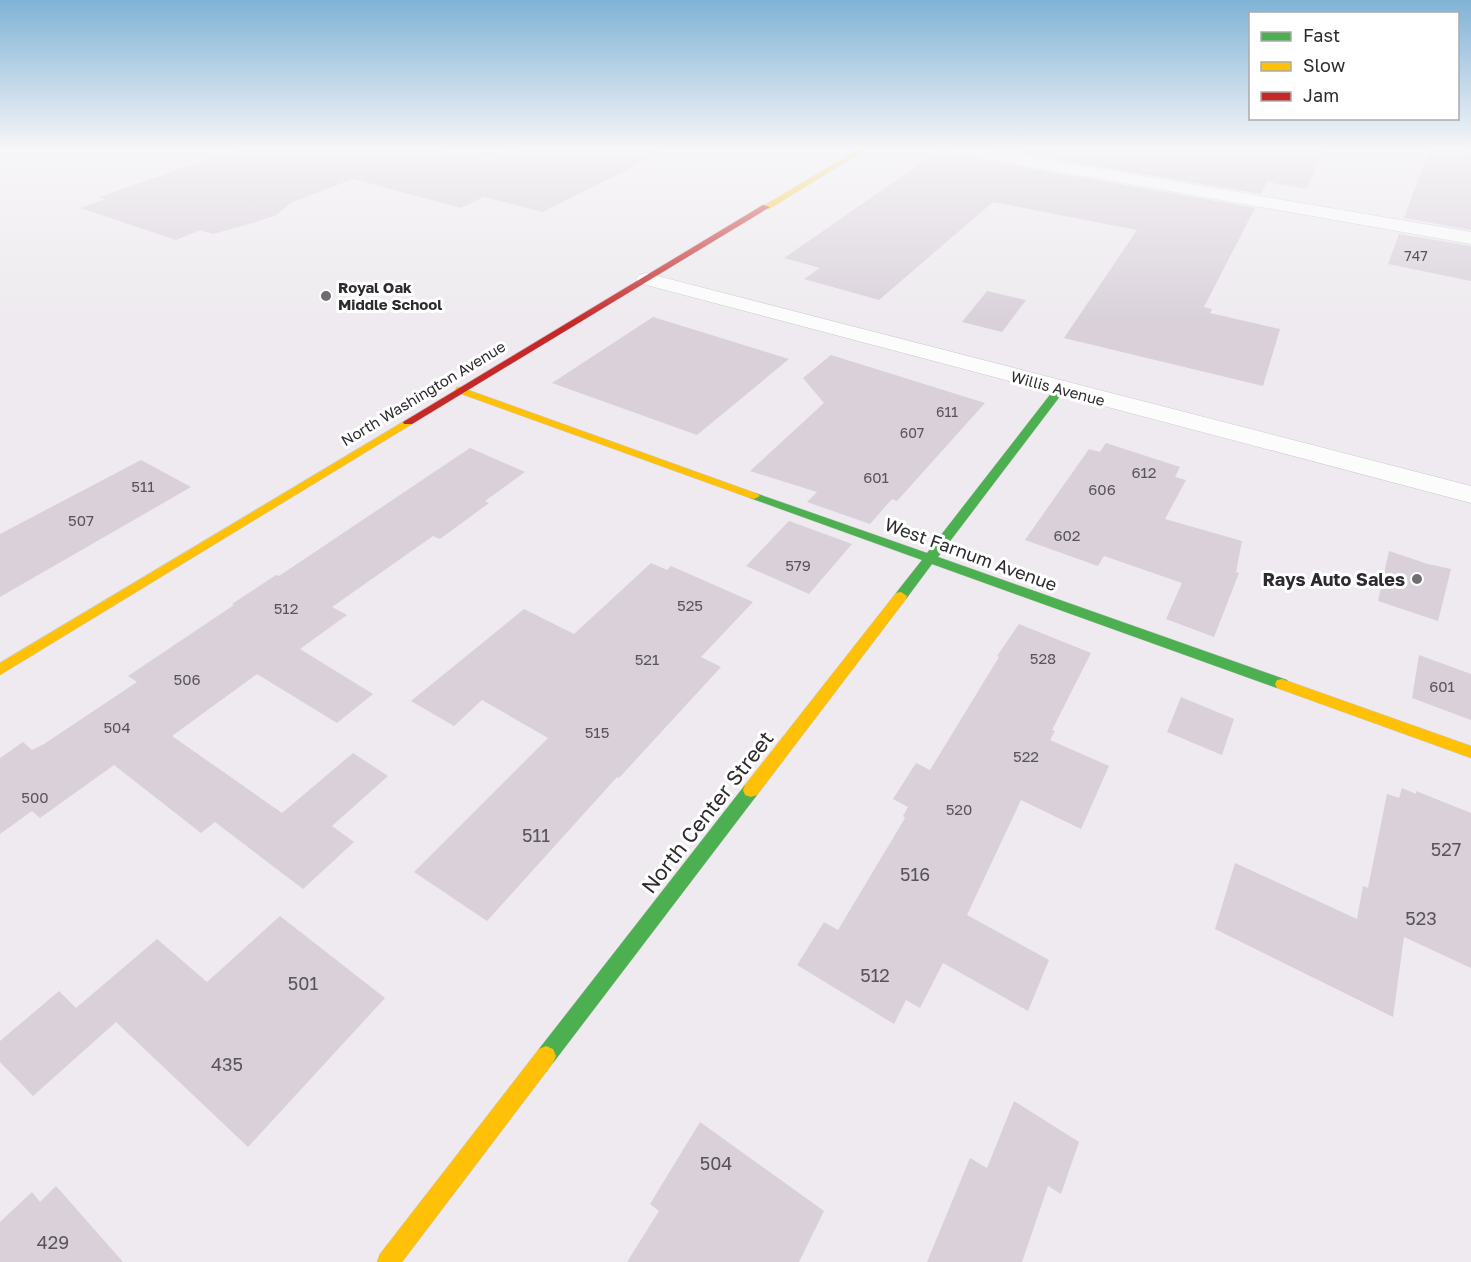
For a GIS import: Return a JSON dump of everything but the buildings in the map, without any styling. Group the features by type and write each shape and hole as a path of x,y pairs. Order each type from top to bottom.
{"street":[{"name":"North Washington Avenue","path":"0,670 767,207"},
{"path":"1292,207 1471,238"},
{"name":"Willis Avenue","path":"646,279 1471,495"},
{"name":"North Center Street","path":"388,1262 1060,389"},
{"name":"West Farnum Avenue","path":"460,390 1471,752"}],"traffic: fast":[{"path":"901,596 1060,389"},
{"path":"754,496 1282,684"},
{"path":"546,1056 751,790"}],"traffic: slow":[{"path":"460,390 754,496"},
{"path":"0,670 408,422"},
{"path":"751,790 901,596"},
{"path":"1282,684 1471,752"},
{"path":"388,1262 546,1056"}],"traffic: jam":[{"path":"408,422 766,207"}],"place":[{"name":"Royal Oak Middle School","path":"326,296"},
{"name":"Rays Auto Sales","path":"1417,579"}]}
